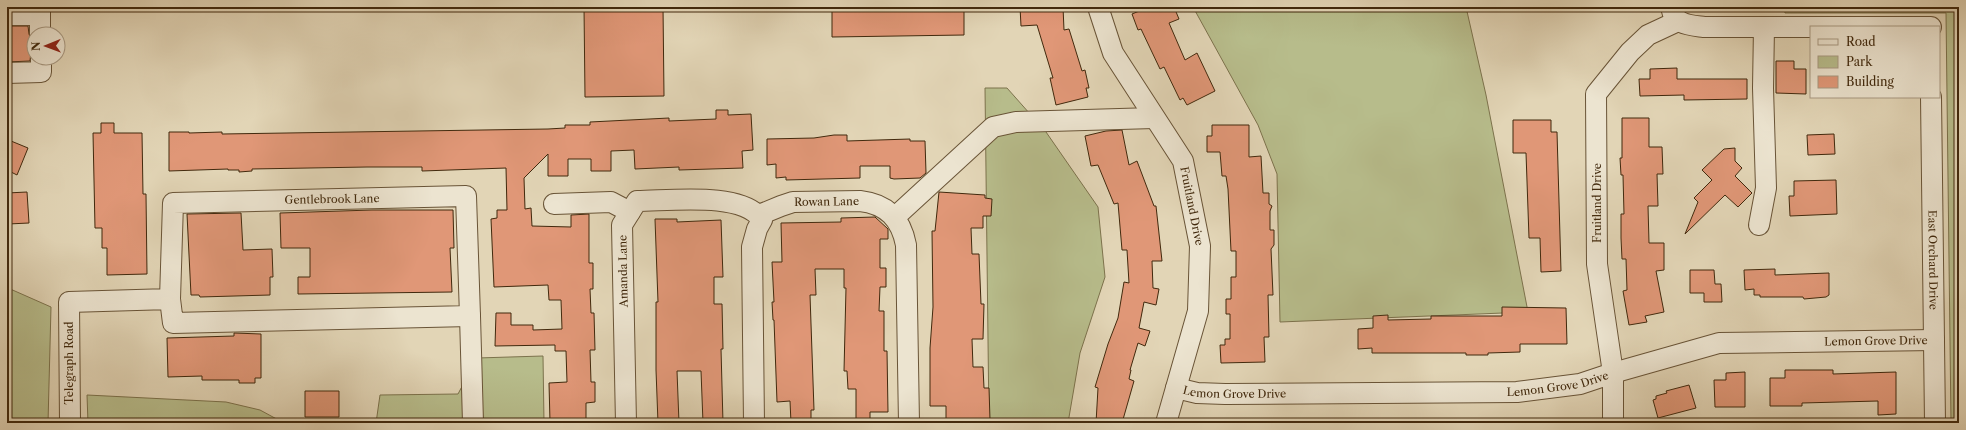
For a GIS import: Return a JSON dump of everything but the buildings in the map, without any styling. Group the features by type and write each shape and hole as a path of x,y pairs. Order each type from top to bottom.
{"street":[{"name":"Fruitland Drive","path":"1098,7 1113,53 1183,161 1200,246 1198,311 1166,423"},
{"path":"7,15 40,11 40,26"},
{"name":"Fruitland Drive","path":"1613,423 1613,372 1597,264 1596,94 1630,52 1674,14 1685,24 1704,27 1810,27"},
{"path":"1759,225 1766,188 1762,88 1764,27"},
{"path":"7,73 41,72 41,66"},
{"name":"East Orchard Drive","path":"1932,98 1935,423"},
{"path":"895,218 993,127 1016,122 1154,118"},
{"name":"Gentlebrook Lane","path":"470,316 173,323 170,299 173,203 466,196 470,316 473,423"},
{"path":"554,204 611,202 630,212 637,202 723,200 746,206 759,215 762,220 756,228 752,246 754,423"},
{"name":"Rowan Lane","path":"759,215 793,202 860,201 869,202 884,208 895,218 903,231 906,245 908,423"},
{"name":"Amanda Lane","path":"626,423 622,225 630,212"},
{"name":"Telegraph Road","path":"70,423 69,302 170,299"},
{"name":"Lemon Grove Drive","path":"1176,388 1197,393 1225,394 1517,392 1580,384 1613,372 1719,343 1934,340"}],"green space":[{"path":"1193,7 1466,7 1486,95 1528,312 1280,322 1277,174 1258,125"},
{"path":"1784,7 1959,7 1959,423 1951,423 1946,13 1785,13"},
{"path":"985,88 1007,88 1046,132 1098,207 1105,277 1080,353 1068,423 989,423"},
{"path":"7,282 8,288 51,307 48,423 7,423"},
{"path":"543,356 544,423 376,423 380,395 458,394 477,358"},
{"path":"87,395 226,402 260,410 284,423 88,423"}]}
